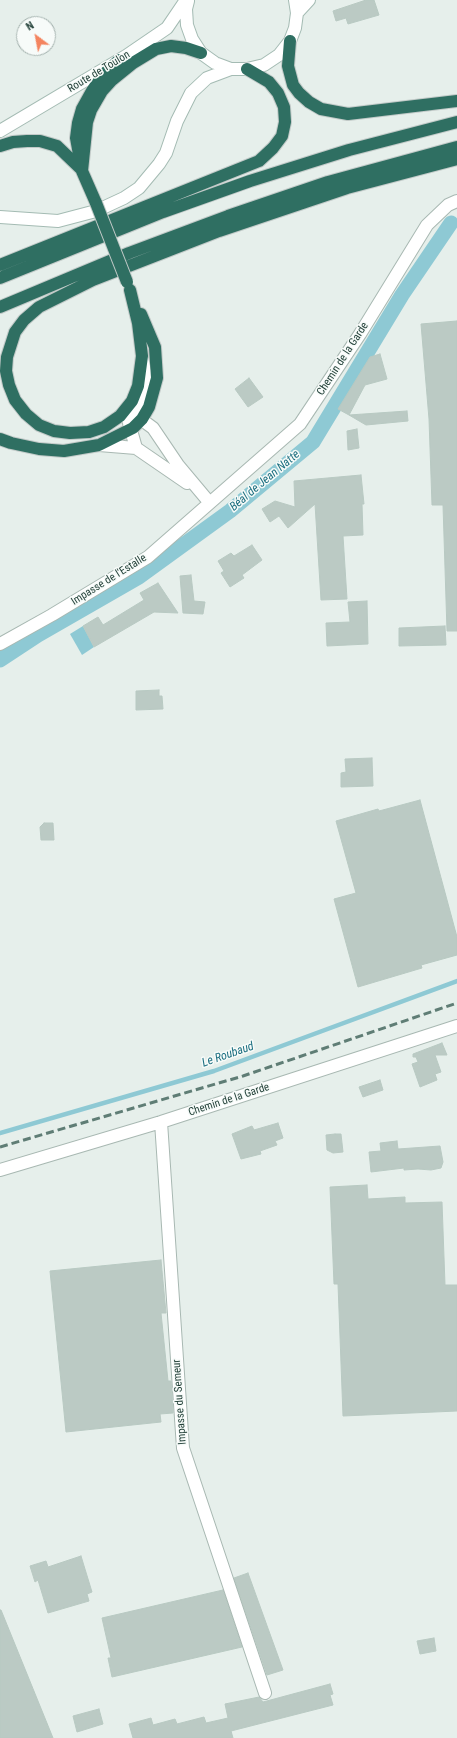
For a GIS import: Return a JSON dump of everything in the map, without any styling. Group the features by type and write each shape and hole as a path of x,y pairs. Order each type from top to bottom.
{"highway":[{"path":"290,41 288,66 293,85 309,102 321,109 348,114 457,101"},
{"path":"82,171 87,122 91,110 102,91 112,80 133,63 156,49 171,46 201,52"},
{"path":"119,60 103,75 89,95 82,109 76,138 82,171 96,203 129,286 155,347 157,378 154,393 132,417 89,432 70,433 54,431 39,425 26,414 15,400 9,386 6,371 7,357 15,332 24,320 39,307 93,280 219,231 347,188 457,159"},
{"path":"0,265 259,161 273,148 282,136 285,122 284,107 278,93 269,82 247,69"},
{"path":"0,278 163,212 250,181 349,150 457,122"},
{"path":"0,146 13,142 40,141 57,146 82,171"},
{"path":"0,307 129,253 228,216 328,182 457,147"},
{"path":"0,439 39,449 64,451 99,444 130,430 132,401 138,386 142,356 138,323 129,286"}],"street":[{"path":"188,0 186,9 187,24 192,40 201,52 215,63 231,69 247,69 264,65 279,55 290,41 295,28 297,13 295,0"},
{"name":"Route de Toulon","path":"0,131 119,60 167,28 188,0"},
{"path":"297,13 309,0"},
{"path":"0,217 58,222 96,211 124,198 139,188 159,164 166,153 177,121 191,93 198,85 208,78 231,69"},
{"name":"Chemin de la Garde","path":"209,502 259,462 300,424 360,334 427,225 448,205 457,201"},
{"path":"132,417 153,428 178,465 209,502"},
{"path":"130,430 136,448"},
{"path":"99,444 136,448 180,478 209,502"},
{"name":"Impasse de l'Estalle","path":"0,644 52,615 148,557 209,502"},
{"name":"Chemin de la Garde","path":"0,1170 162,1122 457,1026"},
{"name":"Impasse du Semeur","path":"162,1122 183,1448 264,1693"}],"water":[{"path":"83,626 94,647 82,655 70,634"}],"building":[{"path":"366,0 374,0 379,15 348,24 346,18 336,21 333,11"},
{"path":"457,321 457,631 447,631 443,505 432,505 429,419 421,324"},
{"path":"380,354 387,379 365,385 349,415 338,409 370,357"},
{"path":"249,378 263,397 248,407 235,389"},
{"path":"407,411 408,421 366,425 349,415"},
{"path":"357,429 359,448 348,450 347,431"},
{"path":"361,475 364,504 362,504 363,535 343,536 347,599 321,600 315,504 288,528 279,516 270,522 262,509 275,501 295,507 294,481"},
{"path":"252,545 262,560 242,575 244,578 230,587 221,573 224,571 218,561 231,553 234,556"},
{"path":"191,575 194,601 205,602 203,614 183,613 180,576"},
{"path":"158,583 178,613 154,612 94,647 83,626 98,617 103,625 144,600 140,593"},
{"path":"367,601 368,644 327,646 326,623 350,622 348,602"},
{"path":"445,626 446,645 399,646 399,628"},
{"path":"159,690 159,696 162,696 163,709 136,710 136,691"},
{"path":"372,758 373,786 341,787 341,773 346,772 345,759"},
{"path":"420,800 457,937 457,955 421,965 422,968 358,987 334,899 356,893 336,821 378,809 379,811"},
{"path":"44,823 53,823 54,840 41,840 40,827"},
{"path":"442,1043 447,1055 435,1055 441,1072 435,1074 437,1080 420,1087 412,1064 418,1062 416,1057 413,1057 413,1054"},
{"path":"380,1080 383,1090 363,1097 359,1087"},
{"path":"278,1123 283,1138 275,1141 277,1145 260,1151 261,1154 241,1159 232,1134 252,1126 254,1130"},
{"path":"341,1134 343,1152 333,1153 327,1150 326,1135"},
{"path":"397,1141 398,1149 440,1146 443,1162 441,1168 431,1170 404,1170 404,1168 371,1172 369,1152 381,1151 380,1143"},
{"path":"367,1185 368,1199 405,1197 405,1203 442,1202 445,1285 457,1285 457,1411 343,1416 338,1284 334,1284 330,1187"},
{"path":"161,1260 166,1313 161,1313 168,1381 171,1381 173,1413 160,1414 161,1422 66,1432 50,1271"},
{"path":"81,1556 92,1592 87,1594 89,1601 48,1613 38,1580 35,1582 30,1566 46,1561 48,1567"},
{"path":"248,1573 283,1670 267,1675 234,1578"},
{"path":"223,1590 242,1647 112,1677 108,1658 111,1658 102,1618"},
{"path":"1,1610 53,1738 0,1738"},
{"path":"434,1638 436,1651 420,1654 417,1641"},
{"path":"330,1684 333,1694 330,1695 333,1705 231,1731 233,1738 133,1738 129,1724 151,1718 153,1725 175,1719 177,1724 204,1717 206,1723 228,1718 225,1704 259,1697 263,1702"},
{"path":"99,1709 103,1724 77,1732 73,1716"}],"waterway":[{"name":"Béal de Jean Natte","path":"0,660 38,635 139,577 230,511 313,442 402,295 451,223"},
{"name":"Le Roubaud","path":"0,1133 214,1071 457,981"}],"railway":[{"path":"0,1147 243,1076 457,1003"}]}
